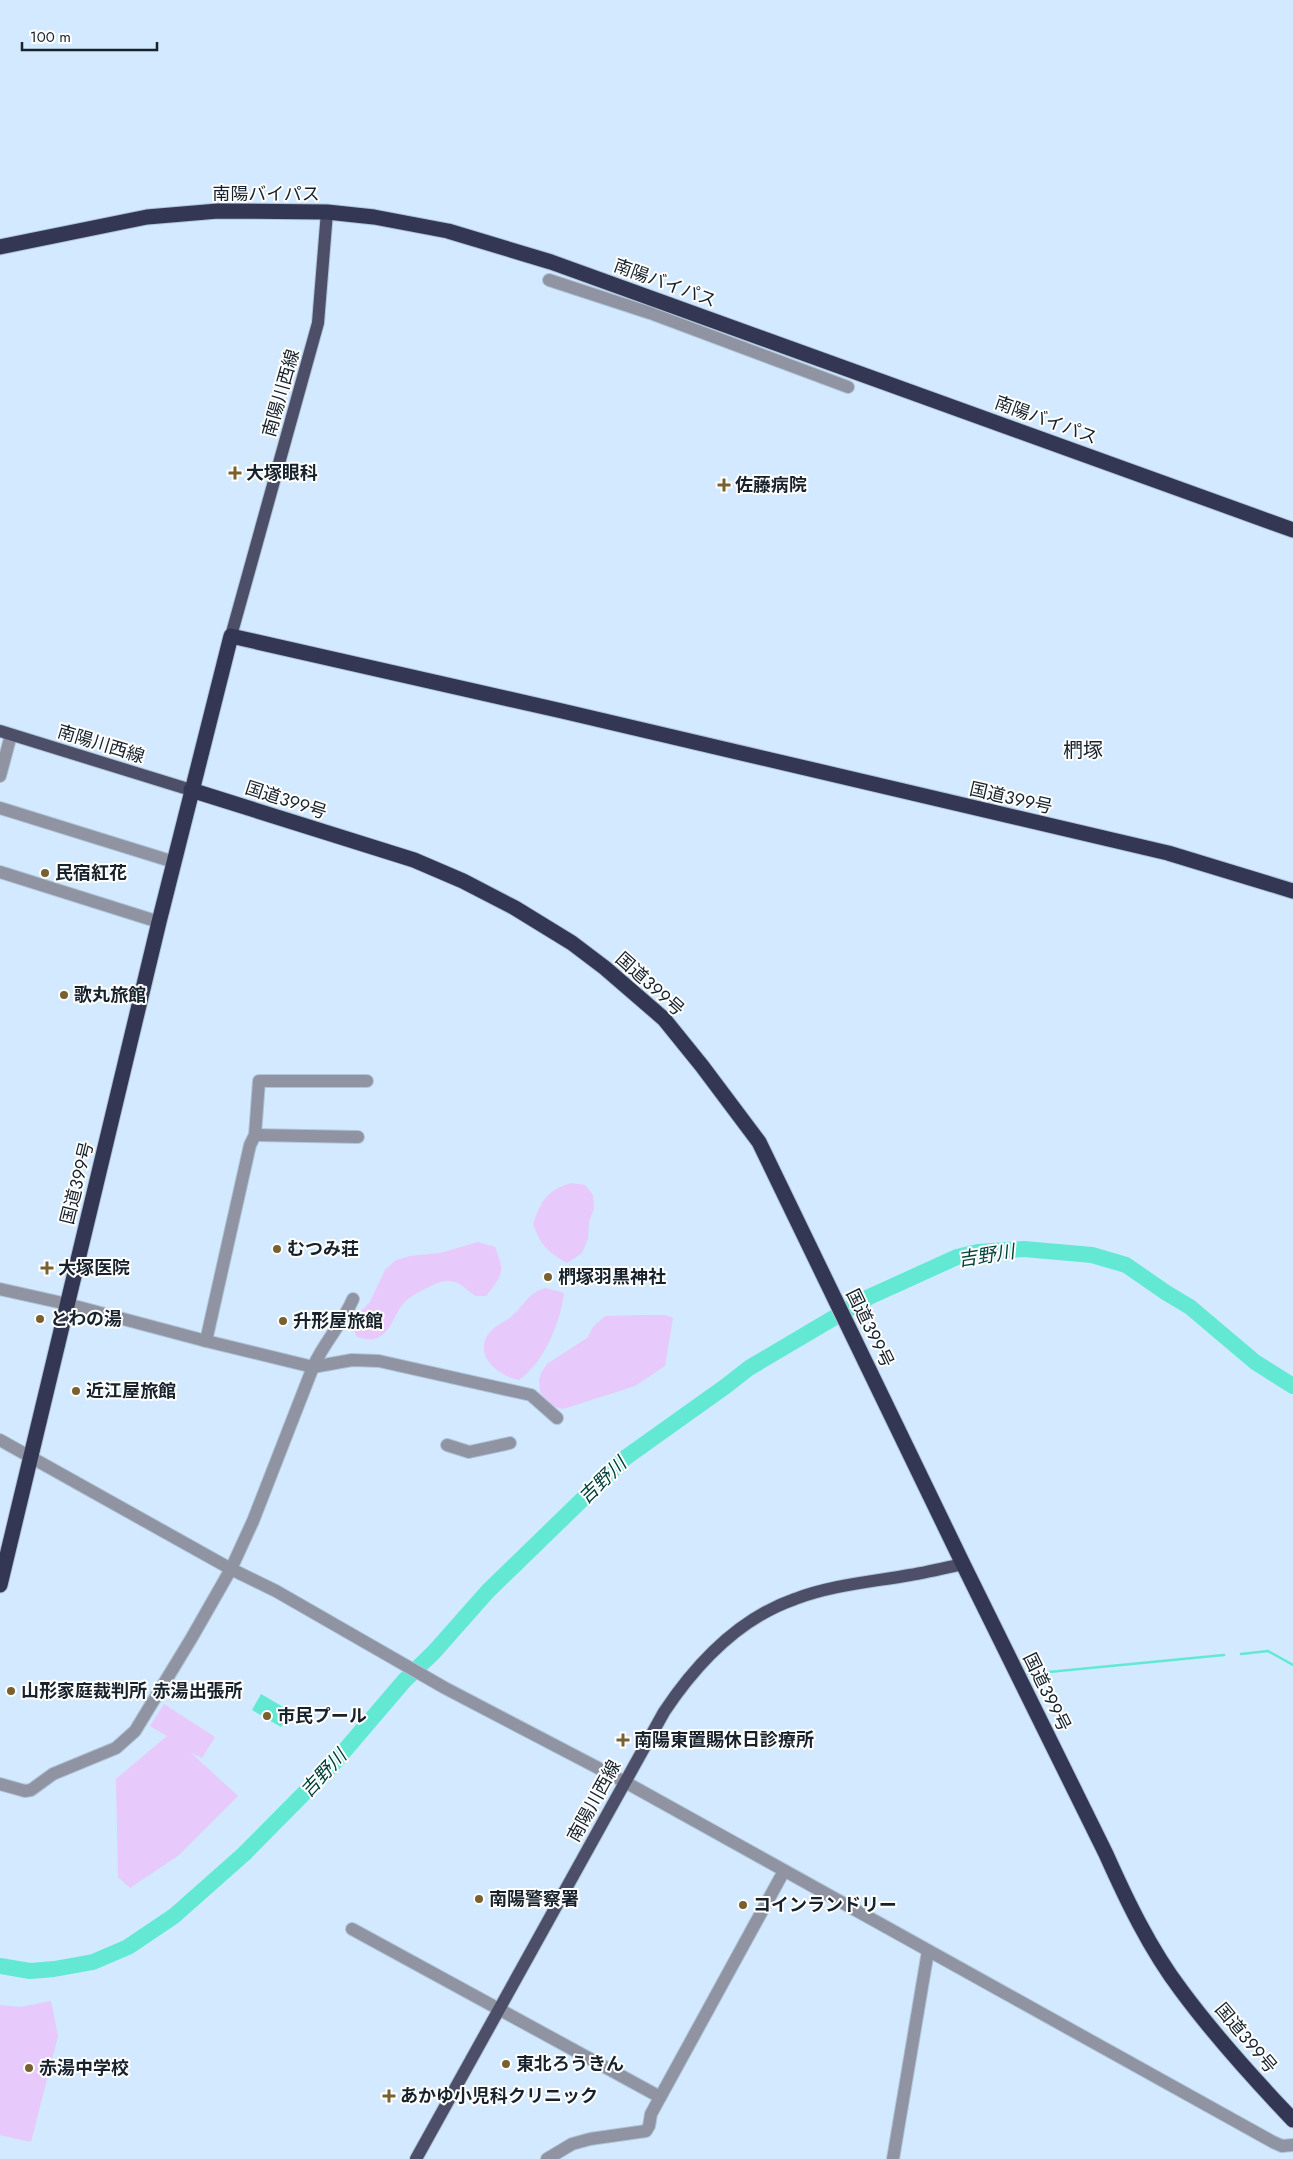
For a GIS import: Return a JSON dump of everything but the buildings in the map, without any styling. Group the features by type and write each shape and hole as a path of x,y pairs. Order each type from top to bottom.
{"highway":[{"name":"南陽バイパス","path":"0,247 146,217 218,211 328,212 374,217 448,231 551,262 1293,530"},
{"name":"国道399号","path":"0,1584 191,790 231,636 553,709 1168,853 1293,891"},
{"name":"国道399号","path":"191,790 414,860 463,881 515,908 572,943 605,968 664,1019 741,1116 759,1142 1128,1903 1141,1926 1181,1990 1293,2120"}],"main road":[{"name":"南陽川西線","path":"231,636 317,329 328,212"},
{"name":"南陽川西線","path":"6,733 191,790"},
{"name":"南陽川西線","path":"416,2159 664,1712 676,1693 709,1656 731,1636 753,1620 793,1599 852,1583 910,1575 963,1564"}],"street":[{"path":"549,280 650,313 848,387"},
{"path":"0,776 6,733"},
{"path":"0,808 174,862"},
{"path":"0,872 159,922"},
{"path":"206,1341 250,1145 255,1135 259,1080 367,1081"},
{"path":"255,1135 358,1137"},
{"path":"0,1288 313,1367 352,1360 379,1361 531,1395 557,1418"},
{"path":"0,1784 31,1790 53,1774 95,1758 126,1742 149,1710 231,1569 253,1521 313,1367 321,1350 348,1312 353,1299"},
{"path":"0,1440 231,1569 276,1591 445,1688 624,1782 1273,2142 1282,2146 1291,2147 1293,2145"},
{"path":"447,1445 469,1452 510,1442"},
{"path":"546,2159 572,2144 590,2139 646,2131 651,2114 660,2097 784,1871"},
{"path":"352,1929 660,2097"},
{"path":"893,2159 928,1951"}],"shaded area":[{"path":"571,1183 585,1185 593,1195 594,1208 589,1222 588,1239 582,1253 567,1263 546,1248 533,1224 546,1197 556,1189"},
{"path":"478,1242 495,1247 501,1268 499,1278 486,1296 475,1296 455,1282 443,1281 407,1300 383,1335 371,1339 357,1337 352,1326 360,1312 370,1302 385,1270 396,1260 410,1256 440,1253"},
{"path":"546,1288 564,1293 555,1329 543,1353 528,1372 519,1380 504,1375 491,1365 487,1359 484,1352 484,1344 487,1336 493,1329 514,1314 532,1295"},
{"path":"665,1315 673,1318 665,1366 635,1386 563,1409 551,1406 540,1392 539,1380 547,1364 587,1338 593,1327 605,1316"},
{"path":"261,1694 290,1711 281,1727 252,1710"},
{"path":"164,1704 215,1737 202,1758 190,1752 238,1796 179,1855 130,1888 118,1877 116,1779 167,1736 150,1726"},
{"path":"51,2001 58,2036 31,2142 0,2135 0,2005 20,2007"}],"waterway":[{"name":"吉野川","path":"0,1966 30,1971 93,1962 128,1947 174,1916 244,1854 334,1763 404,1681 434,1652 488,1591 625,1458 749,1368 869,1297 957,1257 978,1252 1024,1249 1092,1255 1126,1265 1190,1307 1255,1362 1293,1386"},
{"path":"1241,1654 1268,1651 1293,1665"},
{"path":"1028,1674 1224,1655"}],"place":[{"name":"大塚眼科","path":"235,473"},
{"name":"佐藤病院","path":"724,485"},
{"name":"民宿紅花","path":"45,873"},
{"name":"歌丸旅館","path":"64,995"},
{"name":"むつみ荘","path":"277,1249"},
{"name":"大塚医院","path":"47,1268"},
{"name":"椚塚羽黒神社","path":"548,1277"},
{"name":"とわの湯","path":"40,1319"},
{"name":"升形屋旅館","path":"283,1321"},
{"name":"近江屋旅館","path":"76,1391"},
{"name":"山形家庭裁判所 赤湯出張所","path":"11,1691"},
{"name":"市民プール","path":"267,1716"},
{"name":"南陽東置賜休日診療所","path":"623,1740"},
{"name":"南陽警察署","path":"479,1899"},
{"name":"コインランドリー","path":"743,1905"},
{"name":"東北ろうきん","path":"506,2064"},
{"name":"赤湯中学校","path":"29,2068"},
{"name":"あかゆ小児科クリニック","path":"389,2096"}],"district":[{"name":"椚塚","path":"1083,750"}]}
